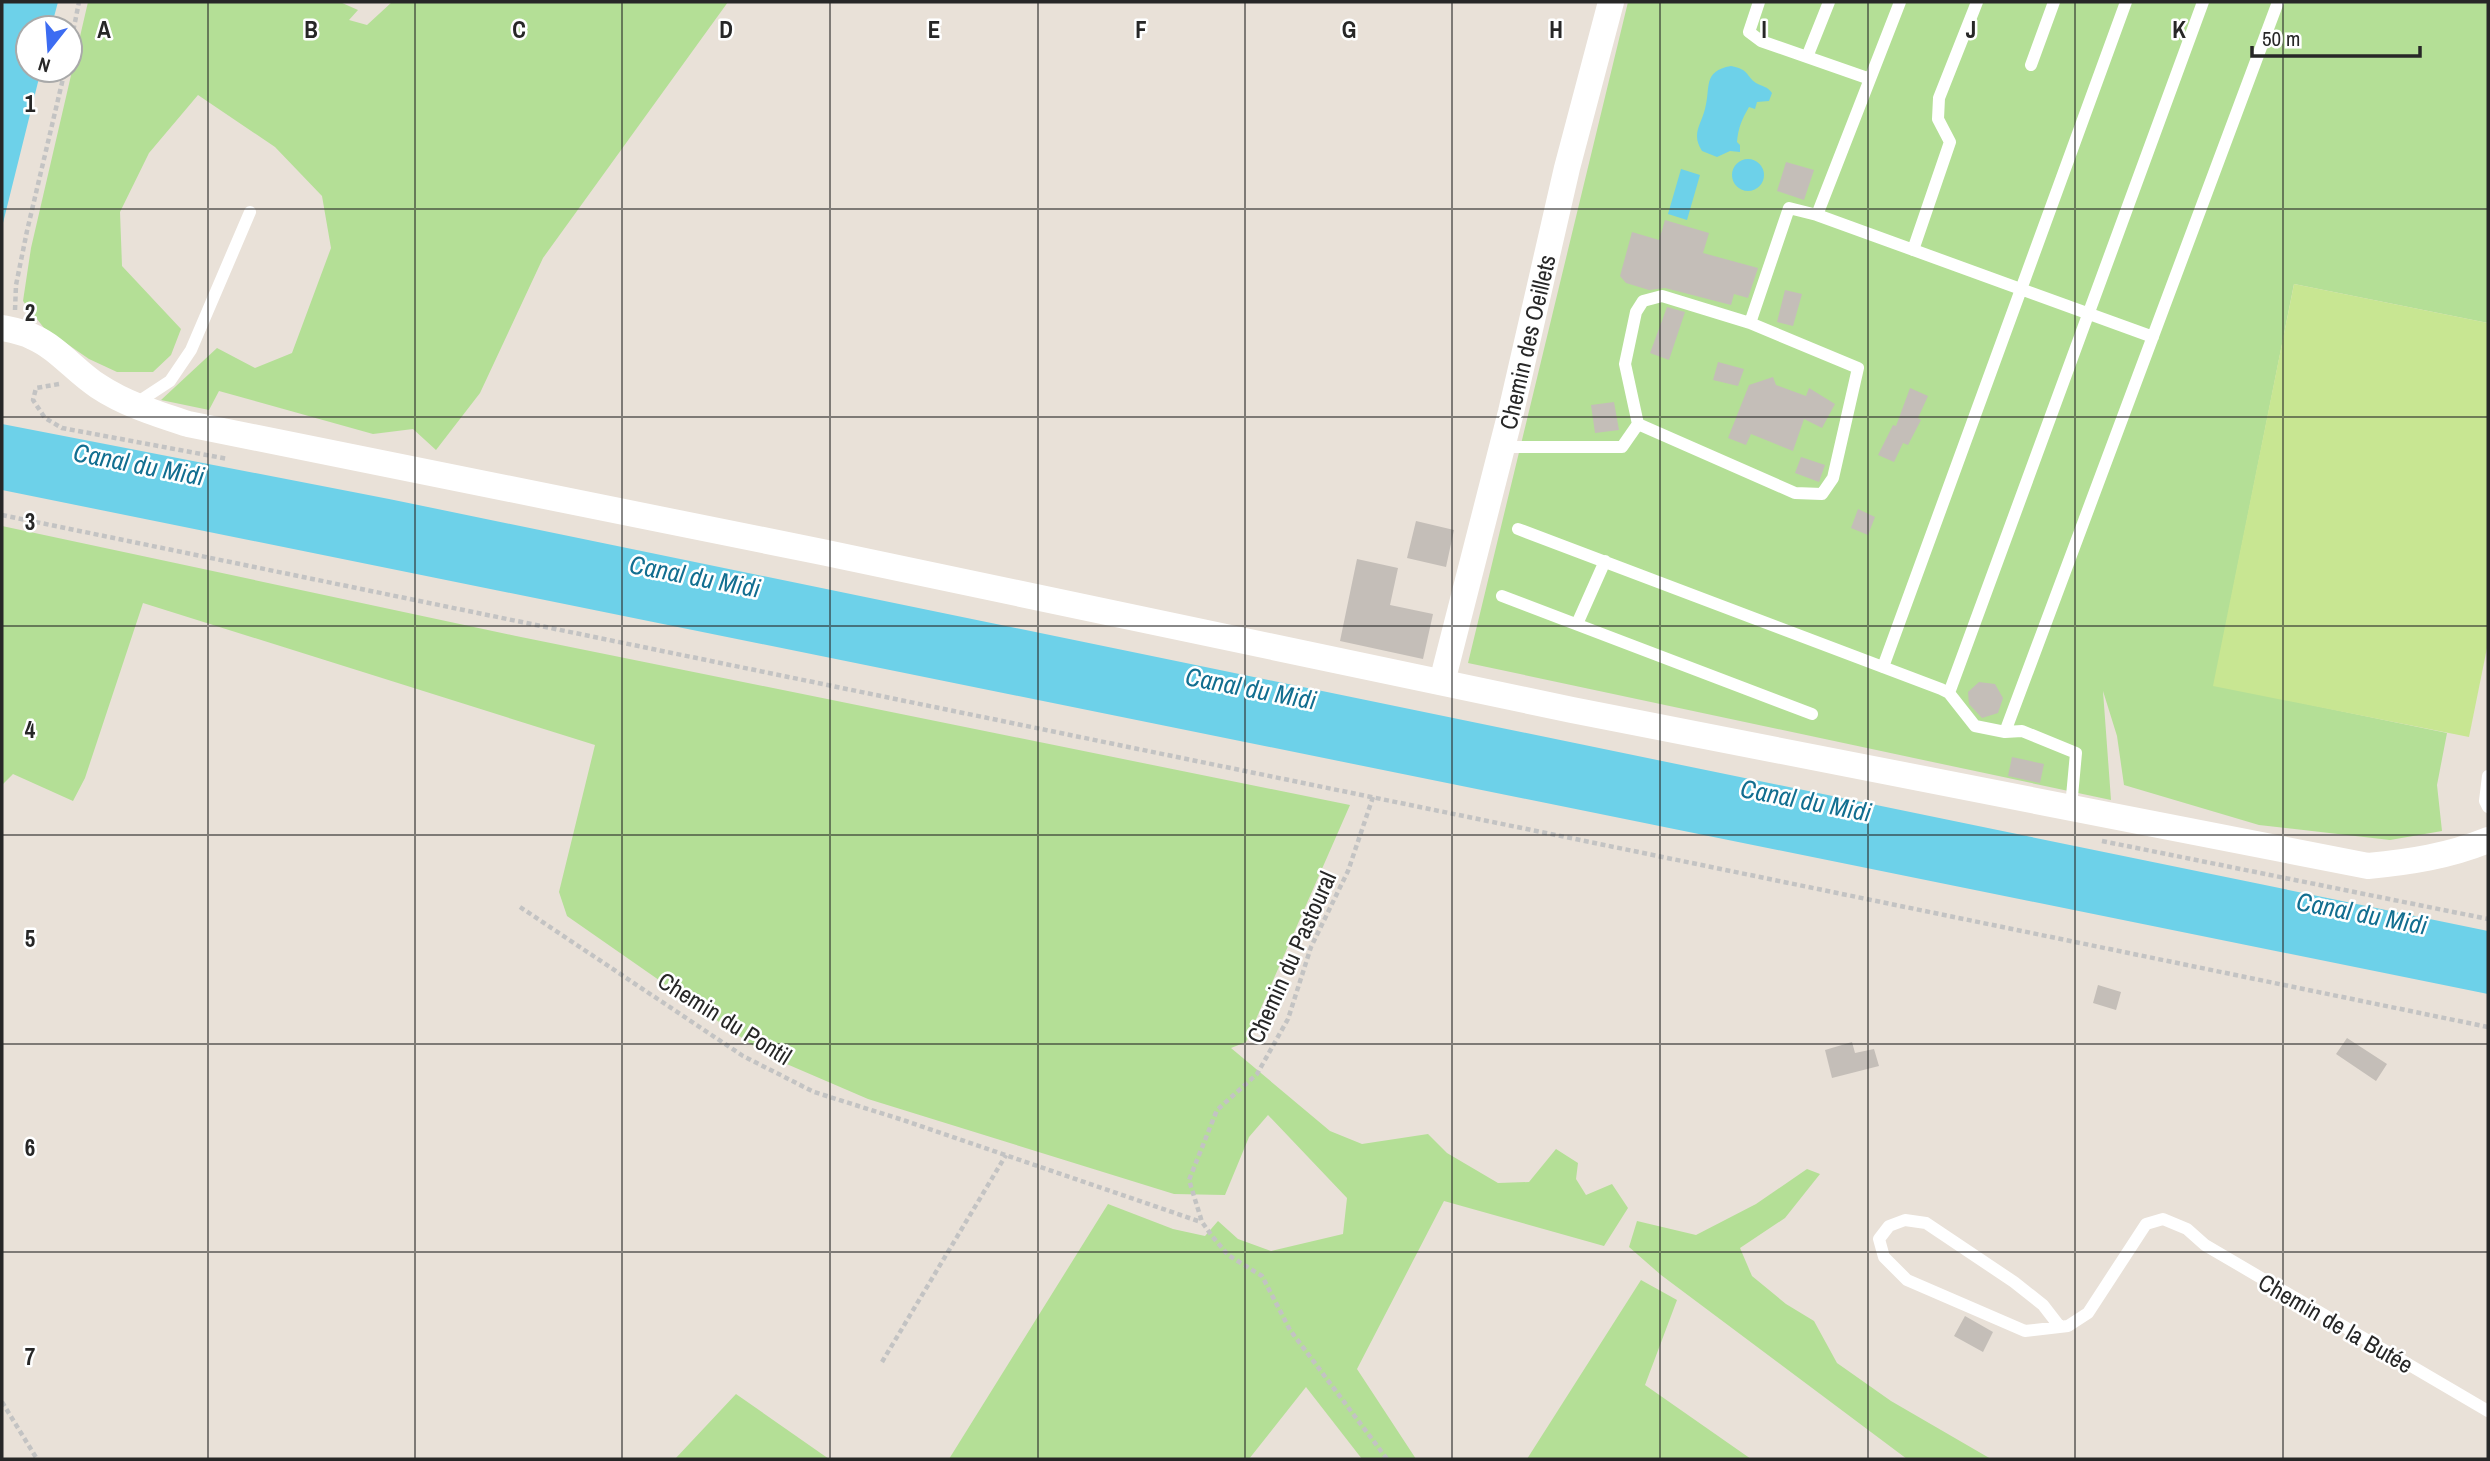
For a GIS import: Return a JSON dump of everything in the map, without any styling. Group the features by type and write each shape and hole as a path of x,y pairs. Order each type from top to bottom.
{"street":[{"name":"Chemin des Oeillets","path":"1442,682 1502,447 1567,168 1611,2"},
{"path":"9,330 46,344 99,387 134,405 188,424 224,432 822,552 1442,682 2368,866 2414,862 2488,840"}],"lane":[{"path":"1759,2 1749,32 1761,41 1870,79"},
{"path":"1808,57 1829,2"},
{"path":"1817,215 1900,2"},
{"path":"1913,250 1950,142 1938,119 1938,98 1977,2"},
{"path":"2031,65 2054,2"},
{"path":"1883,667 2126,2"},
{"path":"1949,692 2203,2"},
{"path":"2006,732 2278,2"},
{"path":"1750,323 1789,208 1817,215 2153,337"},
{"path":"134,405 170,381 191,350 250,212"},
{"path":"1502,447 1622,447 1638,424 1625,363 1636,312 1643,301 1662,296 1750,323 1858,368 1833,478 1822,494 1795,494 1638,424"},
{"path":"1518,529 1949,692 1975,726 2006,732 2022,731 2076,754 2071,807"},
{"path":"1577,624 1605,561"},
{"path":"1502,596 1812,715"},
{"path":"2488,776 2485,801 2488,807"},
{"name":"Chemin de la Butée","path":"2060,1327 2068,1326 2088,1313 2146,1224 2164,1219 2187,1229 2227,1259 2488,1411"},
{"path":"1905,1220 1926,1223 2033,1297 2060,1327 2025,1331 1907,1280 1884,1257 1878,1239 1889,1226 1905,1220"}],"path":[{"path":"9,330 16,285 62,84"},
{"path":"2,515 2488,1027"},
{"name":"Chemin du Pastoural","path":"1373,797 1348,871 1311,947 1288,1019 1257,1074 1217,1110 1188,1180 1202,1222 1228,1255 1262,1276 1290,1330 1387,1459"},
{"name":"Chemin du Pontil","path":"520,907 743,1056 814,1091 1202,1222"},
{"path":"882,1362 1006,1155"},
{"path":"2,1402 37,1459"}],"green space":[{"path":"88,2 340,2 358,10 349,20 367,25 392,2 728,2 543,258 480,393 436,450 413,429 373,434 219,391 209,410 161,400 217,348 255,368 292,353 331,248 322,196 275,147 198,95 149,153 120,212 122,266 181,329 171,355 153,372 117,372 89,359 44,328 23,301 31,248 69,84 84,84 84,19"},
{"path":"1628,2 2488,2 2488,323 2294,284 2214,685 2447,733 2437,785 2442,831 2390,840 2259,825 2124,785 2117,736 2103,691 2111,800 1468,663"},
{"path":"2294,284 2488,323 2488,643 2469,737 2213,686"},
{"path":"2,526 516,636 1350,805 1246,1042 1231,1048 1330,1131 1362,1144 1428,1134 1447,1153 1498,1183 1529,1182 1556,1149 1578,1163 1576,1179 1586,1195 1612,1184 1628,1208 1604,1246 1444,1201 1357,1369 1416,1459 1362,1459 1306,1387 1249,1459 949,1459 1108,1204 1173,1229 1205,1236 1218,1221 1238,1239 1271,1251 1343,1234 1347,1198 1268,1115 1249,1137 1225,1195 1174,1194 868,1099 768,1056 567,916 559,892 595,745 143,603 85,778 73,801 13,774 2,785"},
{"path":"1807,1169 1820,1174 1785,1218 1740,1248 1752,1276 1786,1304 1814,1321 1837,1363 1891,1401 1991,1459 1907,1459 1661,1275 1629,1247 1637,1221 1696,1235 1756,1204"},
{"path":"1641,1280 1677,1300 1645,1385 1751,1459 1527,1459"},
{"path":"736,1394 829,1459 675,1459"}],"water":[{"path":"2,2 58,2 55,14 14,14 14,84 38,84 2,227"},
{"path":"1731,66 1744,71 1772,93 1769,101 1757,102 1755,109 1749,107 1737,142 1740,152 1730,151 1717,157 1702,151 1697,134 1712,76 1722,68"},
{"path":"1748,159 1759,164 1764,175 1759,186 1748,191 1737,186 1732,175 1737,164"},
{"path":"1681,169 1700,175 1687,220 1668,214"},
{"name":"Canal du Midi","path":"2,424 389,499 2488,931 2488,994 2,490"}],"building":[{"path":"1786,162 1814,170 1804,200 1777,191"},
{"path":"1665,220 1709,233 1703,253 1758,268 1748,298 1734,294 1731,305 1665,288 1649,290 1626,283 1620,276 1632,232 1659,240"},
{"path":"1785,290 1802,294 1793,326 1777,322"},
{"path":"1667,307 1685,312 1669,360 1650,353"},
{"path":"1718,362 1744,369 1738,386 1713,380"},
{"path":"1773,377 1776,385 1806,396 1809,388 1835,404 1822,428 1804,419 1793,451 1751,434 1746,445 1728,438 1749,385"},
{"path":"1910,388 1928,396 1918,418 1921,420 1908,445 1903,443 1894,462 1878,455 1893,425 1896,426"},
{"path":"1614,402 1619,430 1595,433 1591,405"},
{"path":"1801,457 1825,465 1819,482 1795,473"},
{"path":"1858,509 1875,517 1868,535 1851,528"},
{"path":"1416,521 1454,530 1446,567 1407,558"},
{"path":"1357,559 1398,568 1390,605 1433,614 1423,659 1340,641"},
{"path":"1979,682 1995,684 2003,698 1998,713 1982,718 1969,704 1968,692"},
{"path":"2012,757 2044,764 2040,783 2008,776"},
{"path":"2098,985 2121,992 2116,1010 2093,1003"},
{"path":"2347,1038 2387,1064 2376,1081 2336,1054"},
{"path":"1852,1042 1855,1053 1874,1049 1879,1066 1832,1078 1825,1050"},
{"path":"1965,1316 1993,1332 1983,1352 1954,1336"}]}
